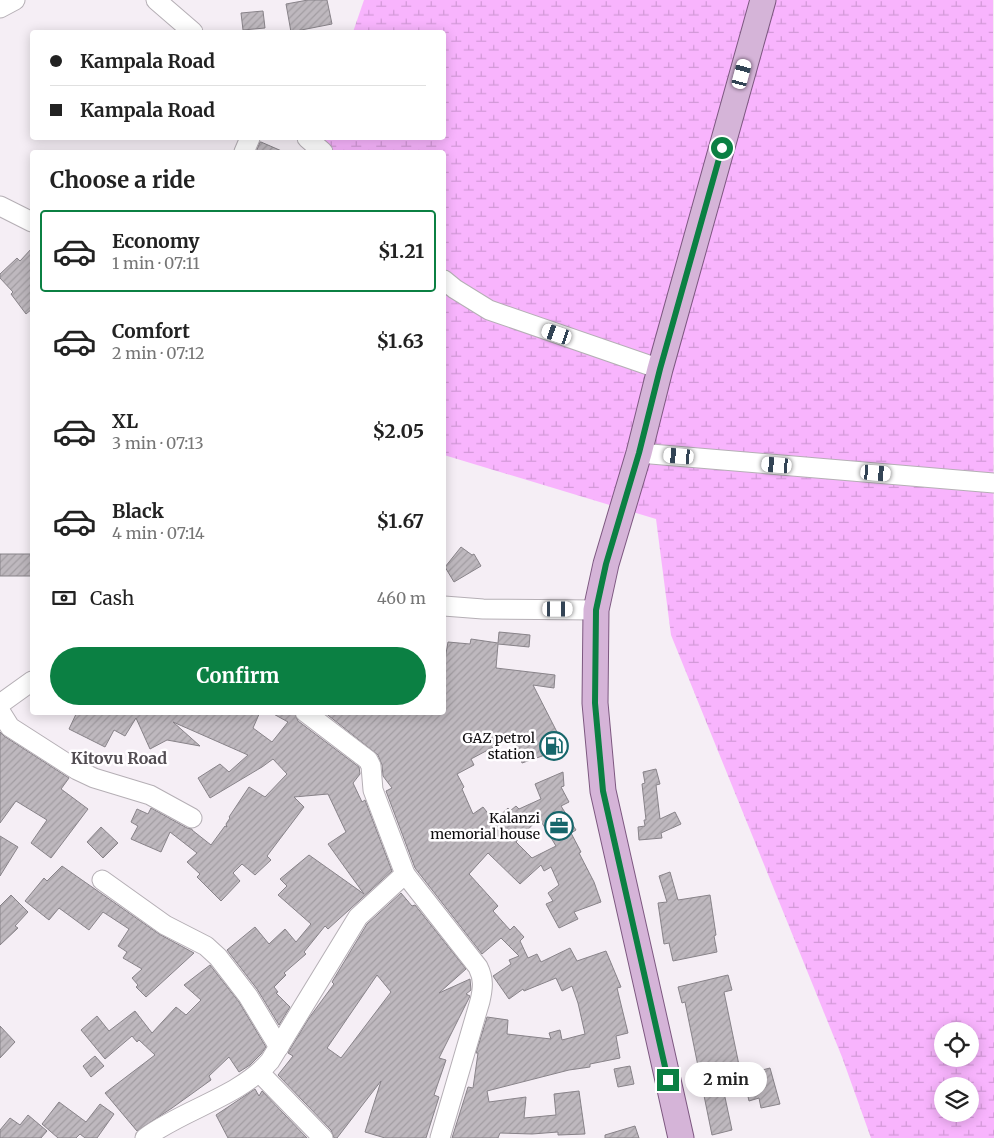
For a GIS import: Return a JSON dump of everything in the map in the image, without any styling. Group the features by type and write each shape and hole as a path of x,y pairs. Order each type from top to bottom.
{"main road":[{"path":"681,1138 603,791 595,703 596,610 606,564 639,453 660,369 763,0"}],"street":[{"path":"0,8 15,0"},
{"path":"156,0 191,30"},
{"path":"309,140 321,150"},
{"path":"0,206 30,221"},
{"path":"446,282 489,310 660,369"},
{"path":"639,453 994,483"},
{"path":"446,606 482,609 596,610"},
{"path":"0,704 30,682"},
{"path":"0,711 10,727 77,770 94,778 150,795 192,818"},
{"path":"309,715 368,760 371,766 373,790 405,874 478,967 483,978 483,990 440,1138"},
{"path":"146,1138 160,1127 260,1073 279,1047 358,917 405,874"},
{"path":"102,880 165,925 206,946 218,957 248,996 279,1047"},
{"path":"260,1073 323,1138"}],"green space":[{"path":"364,0 993,0 994,1138 871,1138 842,1057 671,635 656,519 446,456 446,150 310,150 313,140 446,140 446,30 354,30"}],"building":[{"path":"308,0 327,0 332,24 301,30 291,30 286,4"},
{"path":"263,11 265,28 243,30 241,13"},
{"path":"261,142 279,150 257,150"},
{"path":"30,250 30,311 26,314 11,294 13,292 0,278 0,274 17,258 20,261"},
{"path":"461,547 472,555 474,554 481,566 454,582 446,566"},
{"path":"0,554 30,554 30,576 0,576"},
{"path":"499,632 530,635 529,647 498,644 496,668 555,675 554,688 533,685 558,734 560,734 562,757 548,758 548,754 522,763 514,736 471,759 474,765 457,774 464,787 462,789 473,814 483,807 494,821 508,808 510,811 516,806 519,809 541,799 535,784 563,772 564,786 561,787 569,802 561,806 576,830 571,833 581,852 579,853 594,882 601,902 574,912 578,919 559,928 546,904 553,901 548,893 559,885 551,867 544,871 541,865 520,884 488,853 469,874 498,906 493,911 510,930 514,926 524,937 520,941 528,958 537,954 541,962 570,948 577,961 606,951 621,987 617,988 628,1033 616,1036 620,1058 590,1064 590,1067 569,1070 487,1091 489,1102 526,1097 524,1118 556,1115 554,1094 579,1091 585,1134 558,1135 558,1132 532,1134 500,1133 498,1138 452,1138 468,1087 473,1088 478,1053 476,1053 487,1017 508,1020 507,1034 551,1039 549,1033 560,1030 562,1040 585,1034 578,1003 572,986 562,991 556,978 524,991 523,989 509,999 493,976 511,964 509,960 519,956 501,938 482,954 415,868 386,791 392,788 383,776 382,765 378,755 328,715 446,715 446,654 448,642 470,644 471,639 498,643","holes":["539,818 556,846 532,858 516,842"]},
{"path":"76,715 259,715 253,728 272,742 288,722 275,715 295,715 298,721 359,767 360,774 353,783 362,802 365,800 392,871 328,929 325,926 304,952 306,954 284,973 286,975 274,987 278,992 276,993 290,1007 279,1025 257,989 227,950 255,927 269,944 285,929 296,942 311,924 278,895 287,886 280,879 309,855 364,894 328,844 346,832 328,794 294,797 304,807 267,856 271,860 255,875 242,864 233,873 240,881 221,901 197,877 200,874 187,862 197,853 170,832 161,852 131,839 138,826 131,822 137,809 148,814 151,808 192,829 211,845 225,826 227,827 226,824 229,817 249,787 265,797 287,774 273,759 210,798 198,778 220,764 229,772 248,755 173,722 200,746 167,740 150,749 136,718 125,736 114,730 105,747 69,729"},
{"path":"0,732 69,778 61,789 88,809 51,858 31,843 47,820 16,801 0,823"},
{"path":"656,769 660,784 656,785 660,819 675,812 681,824 661,833 662,838 639,840 638,827 645,826 644,820 646,820 642,784 645,783 643,772"},
{"path":"101,827 118,843 103,858 87,842"},
{"path":"0,836 18,847 0,876"},
{"path":"62,866 159,934 194,953 146,997 136,987 138,985 132,978 142,969 123,958 127,952 118,946 129,929 103,912 89,930 59,908 49,920 25,901 44,878 47,881"},
{"path":"670,872 678,900 710,895 717,952 673,961 669,943 664,944 658,903 667,902 659,876"},
{"path":"401,893 412,906 415,905 466,969 439,993 470,979 471,990 466,994 470,996 439,1058 446,1060 434,1095 439,1097 426,1138 385,1138 365,1132 381,1081 337,1138 334,1138 331,1130 278,1075 293,1056 288,1053 289,1051 309,1018 334,984 332,982 367,924","holes":["377,975 391,992 341,1058 327,1048"]},
{"path":"11,895 28,912 15,926 18,928 0,945 0,906"},
{"path":"210,965 239,1002 266,1047 250,1065 239,1072 229,1057 209,1076 211,1080 137,1131 105,1093 155,1055 132,1036 105,1059 81,1030 97,1016 109,1031 135,1011 152,1033 176,1007 186,1015 201,1000 184,985"},
{"path":"728,975 732,990 724,992 740,1070 720,1074 732,1130 712,1135 685,1002 682,1003 678,987"},
{"path":"0,1026 15,1042 0,1058"},
{"path":"95,1056 104,1066 91,1077 83,1066"},
{"path":"630,1066 634,1084 618,1087 614,1069"},
{"path":"770,1068 780,1104 761,1108 759,1098 749,1101 743,1075"},
{"path":"255,1089 259,1096 262,1091 307,1138 228,1138 216,1115"},
{"path":"59,1102 86,1122 100,1104 114,1114 97,1138 85,1138 80,1134 76,1138 58,1138 42,1124"},
{"path":"28,1115 47,1131 41,1138 0,1138 0,1130 10,1118 20,1125"},
{"path":"635,1126 639,1138 605,1138 605,1135"}],"place":[{"name":"GAZ petrol station","path":"554,746"},
{"name":"Kalanzi memorial house","path":"559,826"}],"district":[{"name":"Kitovu Road","path":"119,758"}],"route":[{"path":"668,1080 603,791 595,703 596,610 606,564 639,453 660,369 722,148"}]}
